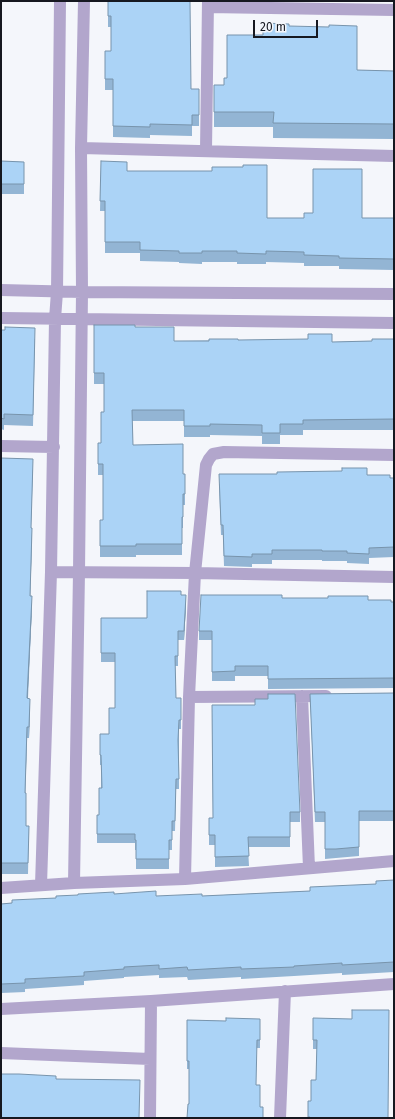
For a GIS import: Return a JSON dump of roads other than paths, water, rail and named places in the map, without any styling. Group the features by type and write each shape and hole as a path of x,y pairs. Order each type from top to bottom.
{"street":[{"path":"42,885 54,447 60,1"},
{"path":"74,883 79,572 82,292 81,148 84,1"},
{"path":"206,150 208,4 352,5 394,10"},
{"path":"81,148 394,156"},
{"path":"1,290 57,292 394,294"},
{"path":"1,318 394,323"},
{"path":"1,446 54,447"},
{"path":"185,879 189,697 195,573 206,465 208,459 213,454 224,452 394,455"},
{"path":"51,572 394,576"},
{"path":"302,696 309,868"},
{"path":"189,697 340,696"},
{"path":"1,888 74,883 185,879 394,861"},
{"path":"1,1009 151,1001 394,984"},
{"path":"280,1118 285,992"},
{"path":"150,1118 151,1001"},
{"path":"1,1053 150,1059"}]}
